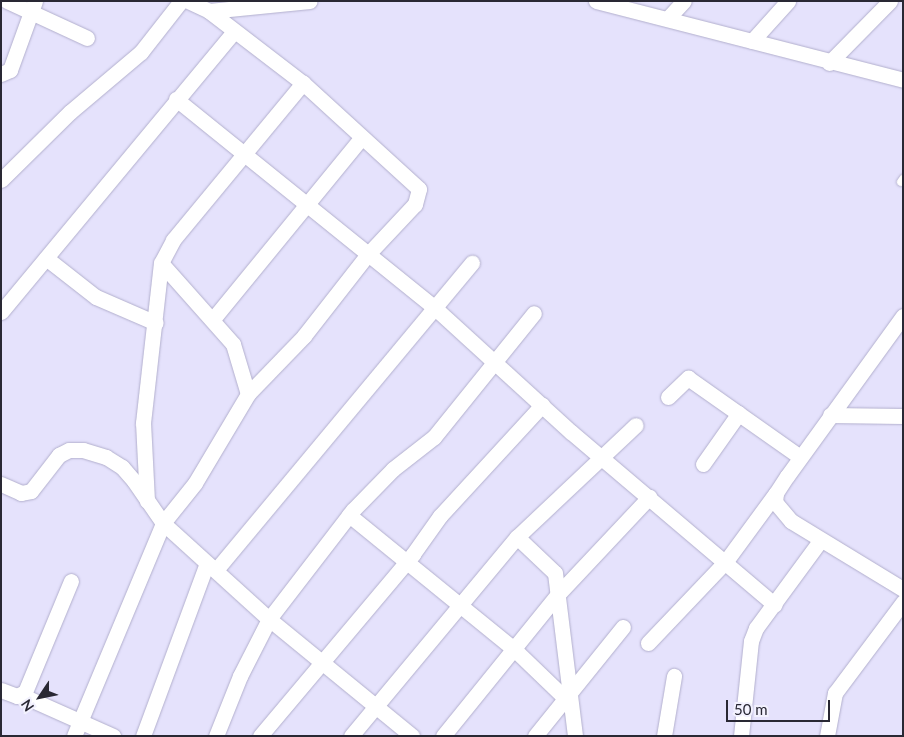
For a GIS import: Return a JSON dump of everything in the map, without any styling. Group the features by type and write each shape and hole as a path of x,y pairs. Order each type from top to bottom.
{"street":[{"path":"7,1 33,7 87,38"},
{"path":"1,180 70,112 141,52 181,1"},
{"path":"76,729 163,523 195,483 248,394 304,336 368,254 415,204 419,188 361,138 303,83 210,11 188,1"},
{"path":"210,11 310,1"},
{"path":"596,1 903,80"},
{"path":"668,18 684,1"},
{"path":"752,41 788,1"},
{"path":"829,62 890,1"},
{"path":"1,74 10,70 33,7"},
{"path":"1,312 234,31"},
{"path":"147,502 143,423 156,323 161,263 173,240 303,83"},
{"path":"176,99 306,207 435,308 542,406 726,561 775,605"},
{"path":"213,319 361,138"},
{"path":"46,258 96,297 156,323"},
{"path":"161,263 213,319 233,344 248,394"},
{"path":"143,736 212,566 472,263"},
{"path":"216,736 240,676 269,619 349,515 392,469 434,438 534,313"},
{"path":"648,643 726,561 903,316"},
{"path":"668,396 688,378 800,457"},
{"path":"260,736 406,562 440,516 542,406"},
{"path":"703,464 739,413"},
{"path":"830,415 903,416"},
{"path":"351,736 517,537 600,456 636,425"},
{"path":"1,484 27,492 35,487 59,455 69,450 83,450 106,457 122,467 163,523 269,619 324,661 412,736"},
{"path":"776,493 775,502 782,512 820,541 903,589"},
{"path":"443,736 559,593 649,497"},
{"path":"349,515 514,649 567,698"},
{"path":"517,537 552,568 559,593 567,698 575,736"},
{"path":"741,736 751,641 756,628 775,605 820,541"},
{"path":"21,695 71,581"},
{"path":"827,736 835,693 903,602"},
{"path":"535,736 623,627"},
{"path":"664,736 674,676"},
{"path":"1,690 21,695 76,729 113,736"}]}
